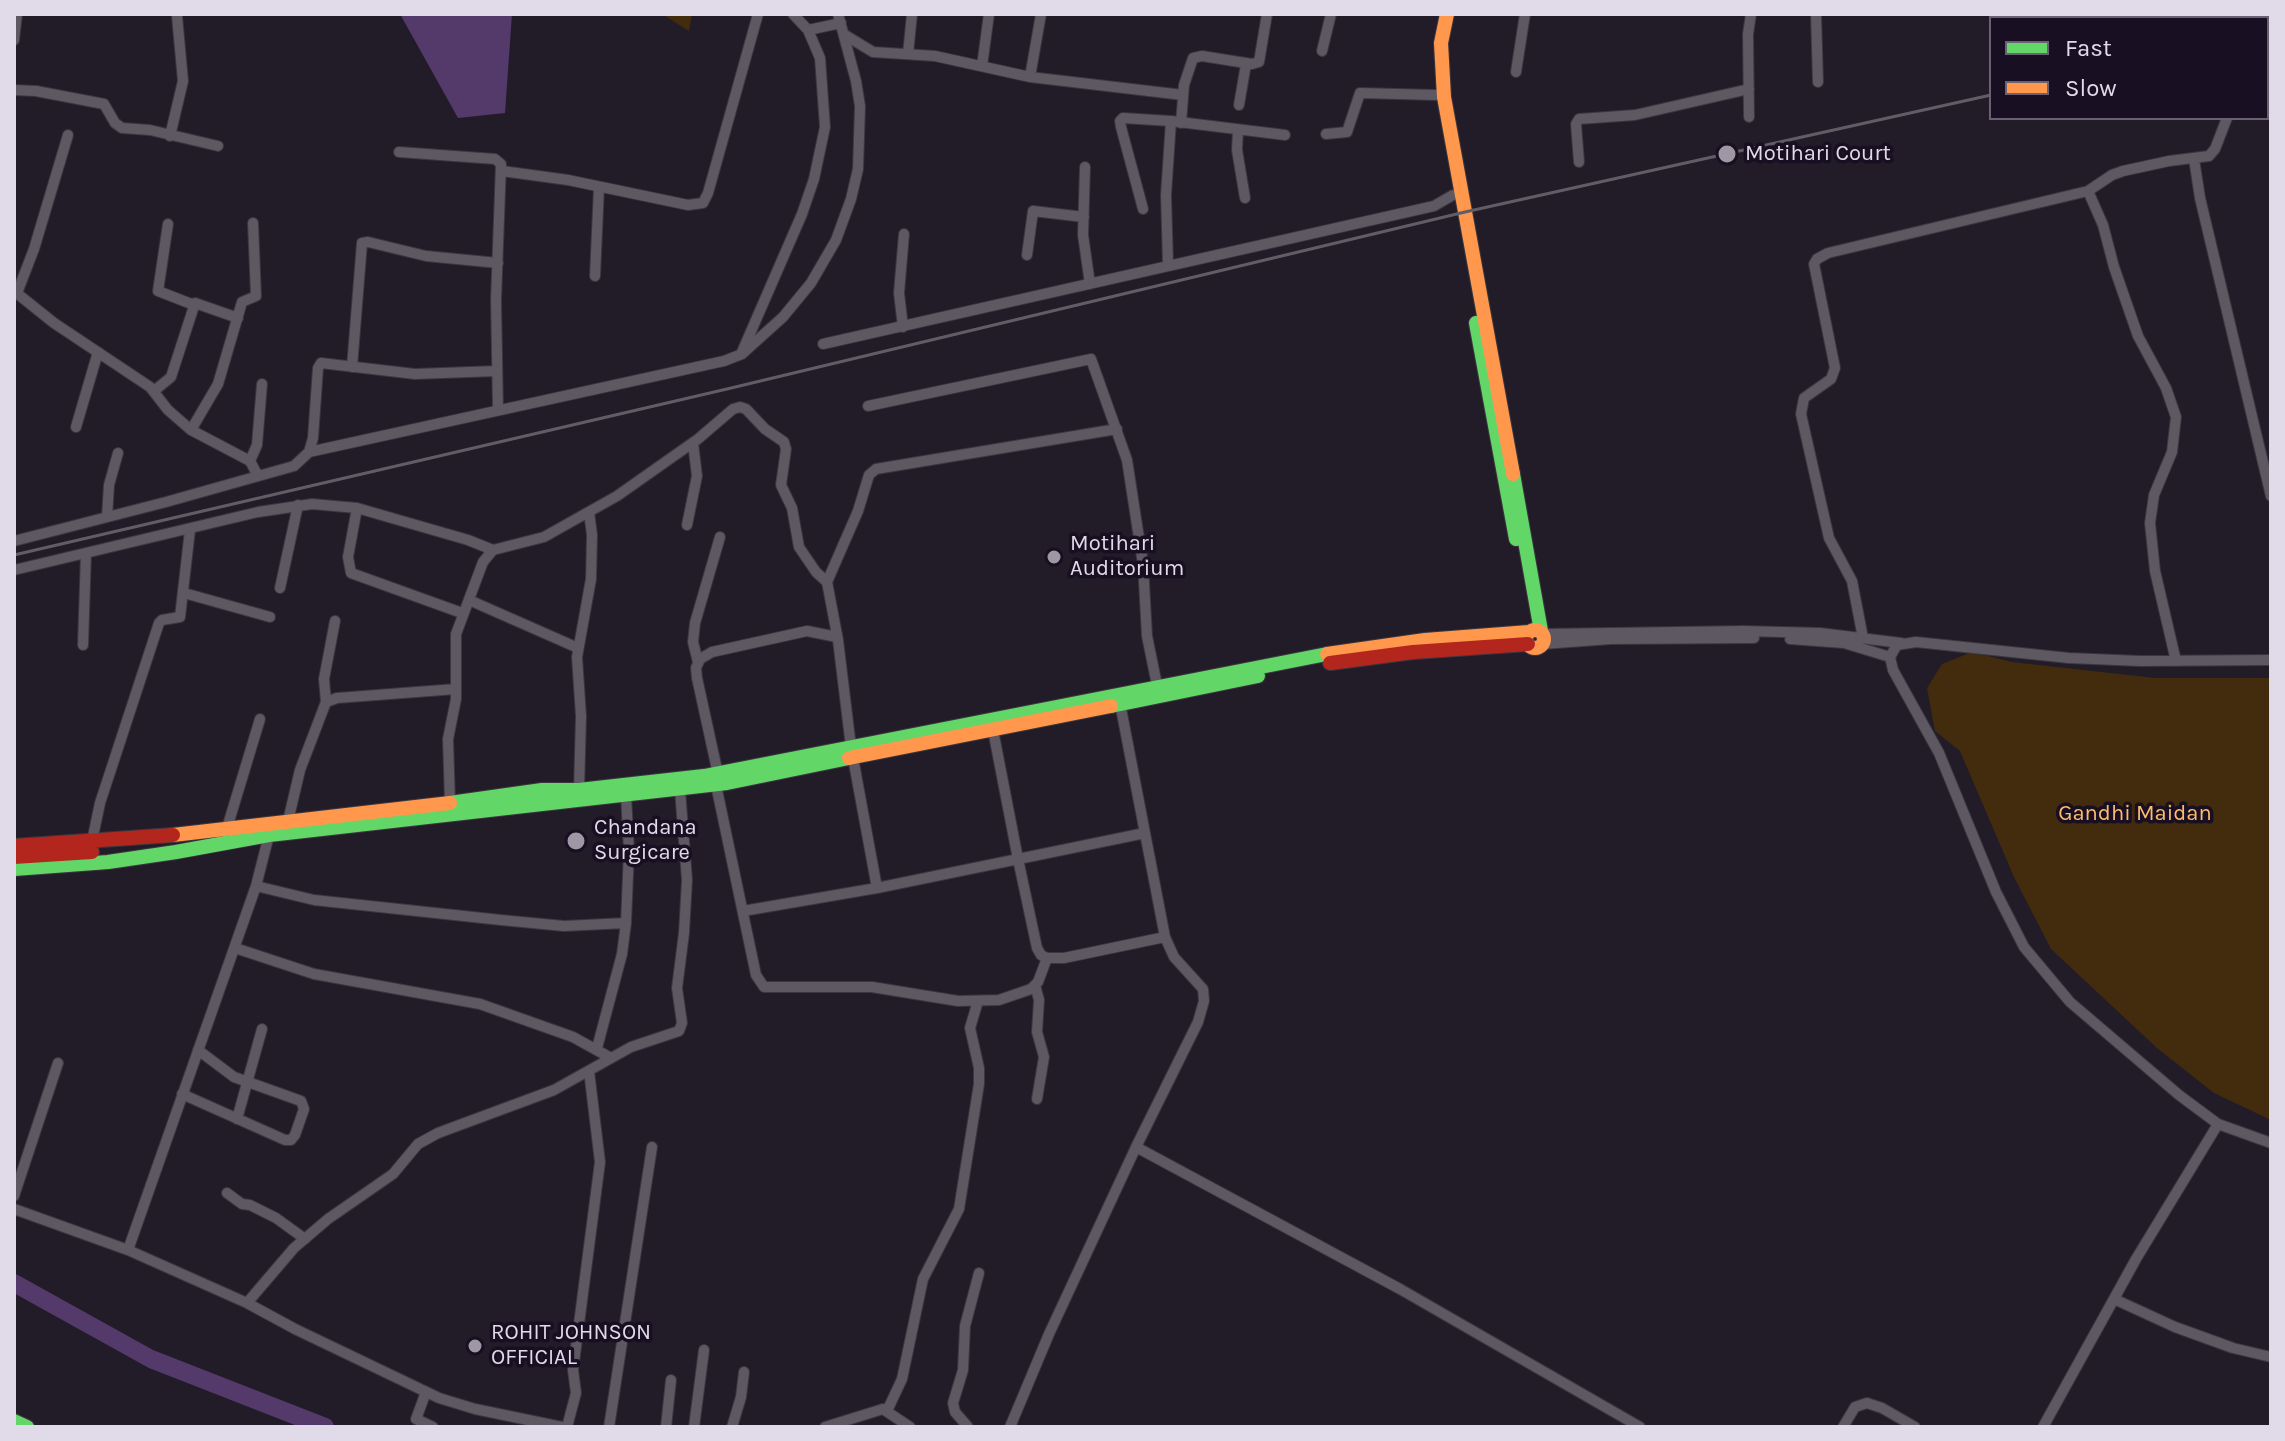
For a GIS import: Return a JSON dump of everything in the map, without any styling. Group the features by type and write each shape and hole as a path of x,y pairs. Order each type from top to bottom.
{"main road":[{"path":"1438,14 1432,53 1436,95 1536,636"},
{"path":"1447,14 1441,43 1444,97 1536,636"},
{"path":"1120,699 1157,685 1382,645 1536,636"},
{"path":"14,869 108,862 269,835 680,790 717,779 1120,699 1347,660 1536,636"},
{"path":"14,846 173,835 542,790 717,779"},
{"path":"138,849 173,835"},
{"path":"14,857 138,849 176,852"},
{"path":"14,1421 27,1427"}],"street":[{"path":"14,40 17,14"},
{"path":"502,171 688,205 703,203 758,14"},
{"path":"742,354 791,243 821,153 825,127 820,58 808,30 793,14"},
{"path":"908,54 912,14"},
{"path":"982,66 989,14"},
{"path":"1030,77 1041,14"},
{"path":"1168,264 1166,179 1186,76 1195,57 1256,64 1260,60 1267,14"},
{"path":"1322,51 1331,14"},
{"path":"1516,72 1525,14"},
{"path":"1749,117 1748,34 1751,14"},
{"path":"1816,14 1818,82"},
{"path":"170,136 183,81 177,16"},
{"path":"14,541 294,466 309,452 650,379 742,354 783,317 811,283 836,240 858,169 860,106 840,19 808,30"},
{"path":"845,35 868,51 935,56 1030,77 1183,95"},
{"path":"1239,105 1246,64"},
{"path":"1579,162 1576,124 1579,119 1635,115 1749,89"},
{"path":"14,90 30,90 104,104 115,123 122,128 150,130 218,146"},
{"path":"1326,134 1347,132 1360,93 1436,95"},
{"path":"1143,209 1120,121 1128,117 1285,135"},
{"path":"1863,638 1852,581 1829,538 1801,414 1804,398 1831,379 1835,368 1814,264 1817,259 1828,253 2088,191 2123,171 2212,153 2226,120"},
{"path":"1238,130 1237,150 1245,198"},
{"path":"68,135 34,249 16,292 54,323 154,391 168,410 191,430 250,461 258,476"},
{"path":"399,152 500,161 498,410"},
{"path":"2194,159 2200,198 2271,496"},
{"path":"1085,167 1084,248 1090,284"},
{"path":"595,276 599,187"},
{"path":"2088,191 2103,225 2138,336 2166,388 2176,417 2172,452 2154,495 2150,523 2155,571 2176,661"},
{"path":"823,344 1434,206 1453,195"},
{"path":"1027,255 1033,211 1084,217"},
{"path":"191,430 218,384 242,301 256,296 253,223"},
{"path":"168,224 158,291 194,305"},
{"path":"903,327 899,293 904,234"},
{"path":"352,367 362,243 426,256 498,263"},
{"path":"154,391 171,377 194,305 198,302 238,318"},
{"path":"76,427 98,352"},
{"path":"868,406 1088,358 1092,360 1117,429 1134,497 1143,564 1147,636 1157,685"},
{"path":"309,452 319,365 323,362 415,374 497,371"},
{"path":"250,461 257,445 262,384"},
{"path":"14,570 298,505 357,508 453,535 493,550 544,537 589,512 693,443 728,411 740,407 784,442 786,449 781,485 792,508 799,547 827,582"},
{"path":"877,888 852,753 827,582 858,511 869,475 873,470 1117,429"},
{"path":"687,525 697,476 693,443"},
{"path":"107,517 109,485 118,453"},
{"path":"280,588 298,505"},
{"path":"357,508 348,557 351,573 462,613"},
{"path":"579,790 581,716 578,648 591,579 589,512"},
{"path":"92,841 100,803 159,623 180,617 190,530"},
{"path":"720,537 695,623 693,642 698,662 697,678 756,975 764,987 872,987 948,1000 1008,998 1024,993 1035,985 1047,958"},
{"path":"450,803 448,739 456,689 456,634 483,562 493,550"},
{"path":"83,645 86,553"},
{"path":"184,593 270,617"},
{"path":"469,600 578,648"},
{"path":"288,821 300,770 326,702 324,679 335,621"},
{"path":"1536,636 1712,630 1820,633 2069,658 2271,660"},
{"path":"698,662 712,652 790,634 815,631 837,637"},
{"path":"1536,636 1832,641 1890,657"},
{"path":"1901,643 1892,650 1893,670 1939,753 1996,892 2024,947 2055,986 2111,1039 2218,1124 2271,1143"},
{"path":"326,702 337,698 456,689"},
{"path":"1010,1427 1049,1334 1198,1022 1204,1001 1203,989 1174,957 1165,937 1120,699"},
{"path":"227,828 260,719"},
{"path":"992,725 1037,948 1047,958 1064,958 1165,937"},
{"path":"247,1303 282,1260 305,1239 393,1174 412,1149 428,1138 554,1090 631,1047 676,1034 682,1027 677,988 687,880 680,790"},
{"path":"597,1048 622,954 626,923 629,851 626,795"},
{"path":"743,911 877,888 1145,833"},
{"path":"128,1250 235,948 269,835"},
{"path":"256,886 314,900 501,920 564,926 626,923"},
{"path":"235,948 314,974 480,1004 573,1037 611,1058"},
{"path":"1035,985 1039,1000 1037,1032 1044,1057 1037,1099"},
{"path":"887,1411 902,1379 923,1279 959,1209 979,1084 979,1068 970,1028 978,1001"},
{"path":"237,1119 262,1029"},
{"path":"182,1094 288,1140 293,1138 304,1109 301,1101 226,1073 198,1050"},
{"path":"14,1196 58,1063"},
{"path":"14,1209 128,1250 247,1303 426,1392 475,1409 565,1427 576,1393 573,1375 600,1162 589,1071"},
{"path":"2043,1427 2114,1299 2218,1124"},
{"path":"609,1427 652,1147"},
{"path":"1136,1147 1400,1289 1640,1427"},
{"path":"227,1193 242,1204 276,1218 305,1239"},
{"path":"968,1427 955,1412 953,1403 963,1370 965,1326 979,1273"},
{"path":"2114,1299 2175,1327 2233,1348 2271,1357"},
{"path":"694,1427 704,1350"},
{"path":"732,1427 744,1372"},
{"path":"666,1427 671,1380"},
{"path":"426,1392 416,1419 433,1427"},
{"path":"1843,1427 1855,1407 1867,1403 1915,1427"},
{"path":"825,1427 879,1410 887,1411 910,1427"}],"green space":[{"path":"662,14 692,14 689,31"},
{"name":"Gandhi Maidan","path":"1972,652 2012,662 2155,678 2271,678 2271,1120 2214,1093 2157,1048 2051,949 2014,877 1960,751 1935,731 1927,688 1942,664"}],"shaded area":[{"path":"400,14 512,14 505,113 458,118"}],"waterway":[{"path":"14,1283 151,1359 325,1427"}],"railway":[{"path":"14,555 727,389 1465,212 1989,95"}],"traffic: fast":[{"path":"1476,323 1516,539"},
{"path":"1513,474 1541,631"},
{"path":"450,803 542,790 579,790 704,776 1327,654"},
{"path":"1111,706 1258,676"},
{"path":"176,852 269,835 727,783 849,758"},
{"path":"14,869 108,862 176,852"},
{"path":"14,1421 27,1427"}],"traffic: slow":[{"path":"1447,14 1441,43 1444,97 1513,474"},
{"path":"1535,630 1544,639 1535,648 1526,639 1535,630"},
{"path":"1327,654 1425,640 1529,632"},
{"path":"849,758 1111,706"},
{"path":"173,835 450,803"}],"traffic: jam":[{"path":"1330,663 1413,652 1528,644"},
{"path":"14,846 173,835"},
{"path":"14,857 92,852"}],"place":[{"name":"Motihari Court","path":"1727,154"},
{"name":"Motihari Auditorium","path":"1054,557"},
{"name":"Chandana Surgicare","path":"576,841"},
{"name":"ROHIT JOHNSON OFFICIAL","path":"475,1346"}]}
